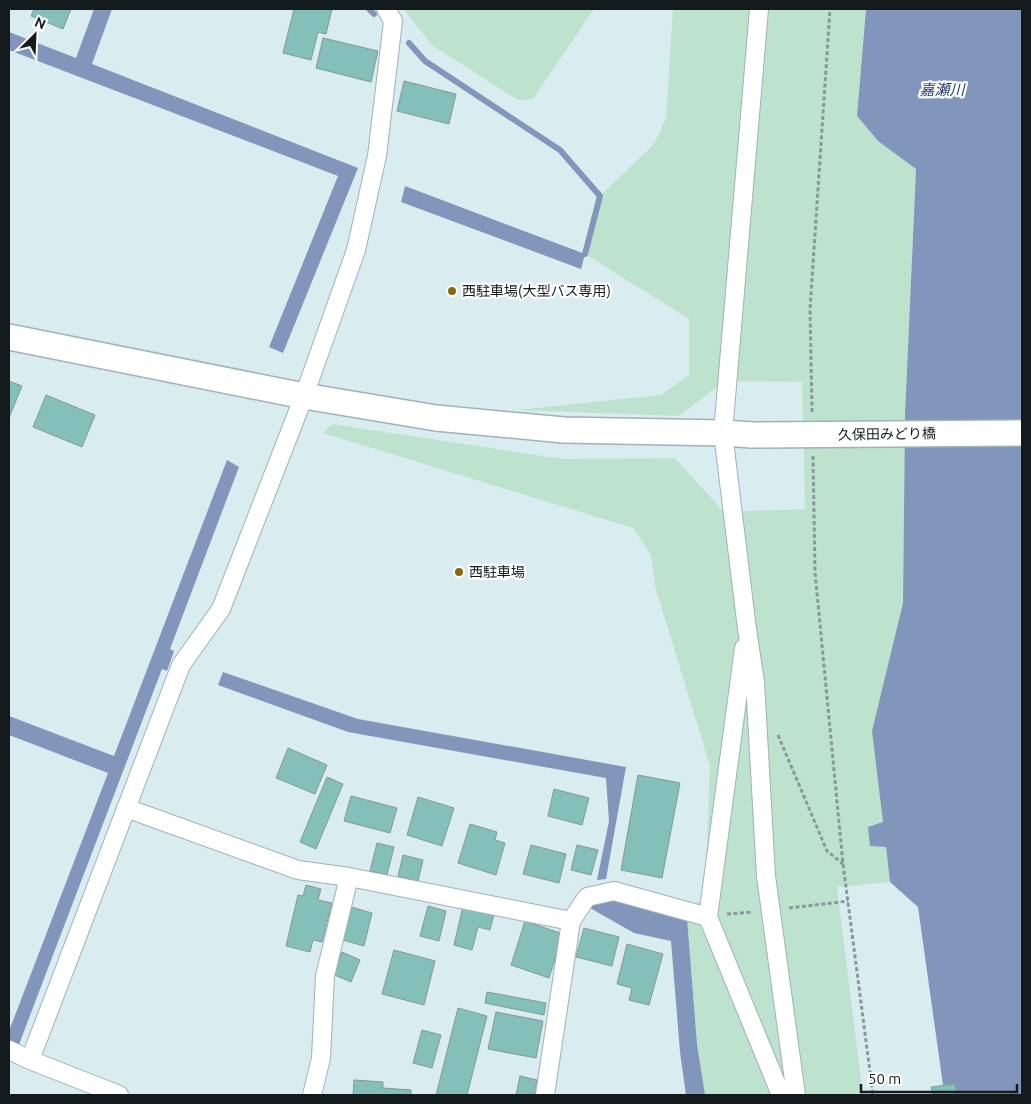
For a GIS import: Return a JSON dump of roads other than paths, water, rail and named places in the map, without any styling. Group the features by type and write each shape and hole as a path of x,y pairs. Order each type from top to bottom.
{"street":[{"path":"30,1060 181,665 221,609 304,396 356,250 377,156 392,20 386,9"},
{"path":"759,9 723,433 755,682 766,876 796,1095"},
{"name":"久保田みどり橋","path":"9,338 304,396 436,418 485,423 564,430 752,435 1022,433"},
{"path":"747,629 708,917 780,1095"},
{"path":"126,808 298,870 349,877 571,921"},
{"path":"312,1095 321,1058 325,976 349,877"},
{"path":"545,1095 571,921 587,897 614,891 708,917"},
{"path":"9,1050 119,1095"}],"water":[{"path":"94,9 112,9 92,64 358,168 283,353 269,347 338,176 9,50 9,32 76,58"},
{"name":"嘉瀬川","path":"866,9 1022,9 1022,1095 957,1095 955,1084 943,1085 918,907 890,882 886,847 870,846 868,827 883,822 872,731 903,603 905,415 916,169 878,141 857,116"},
{"path":"405,186 585,254 581,269 401,202"},
{"path":"227,460 239,467 170,649 174,651 167,671 162,669 18,1047 9,1042 9,1031 108,773 9,735 9,716 114,756"},
{"path":"223,672 358,719 626,767 606,879 597,880 609,821 606,778 348,732 218,685"},
{"path":"621,895 687,918 697,1044 705,1095 686,1095 680,1052 671,941 634,933 590,908 595,900"}],"waterway":[{"path":"369,9 374,14"},
{"path":"409,43 425,61 560,150 600,196 585,254"}],"place":[{"name":"西駐車場(大型バス専用)","path":"452,291"},
{"name":"西駐車場","path":"459,572"}]}
